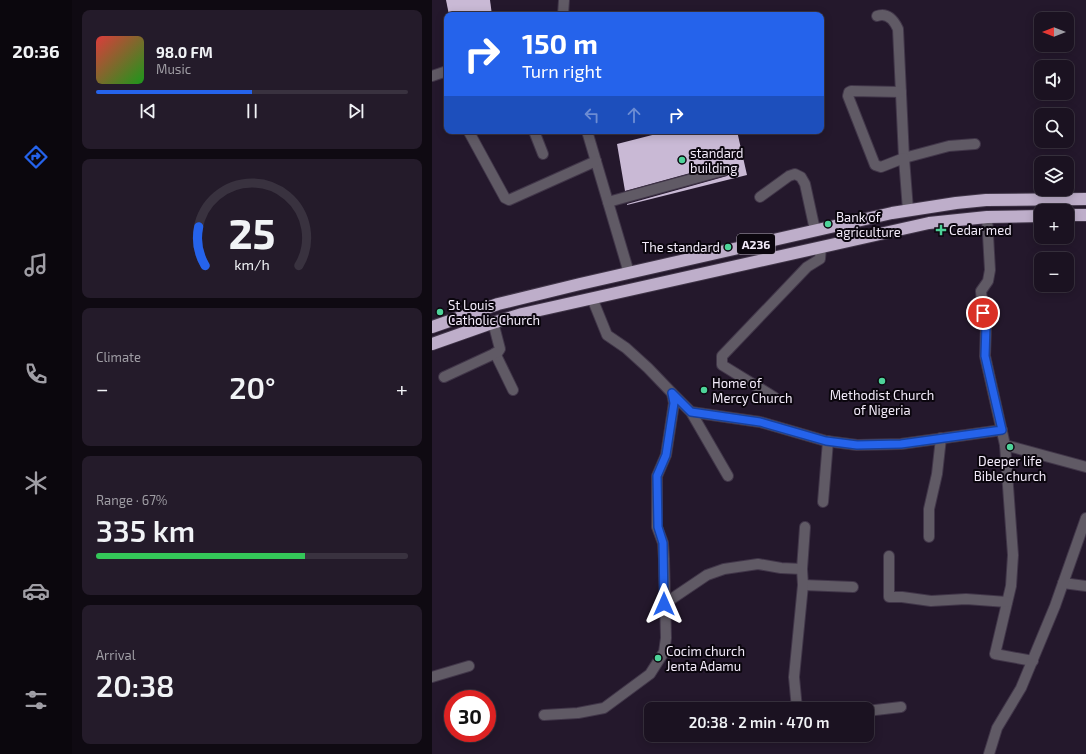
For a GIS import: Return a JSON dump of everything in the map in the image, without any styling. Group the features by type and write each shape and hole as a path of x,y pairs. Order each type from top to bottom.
{"highway":[{"name":"A236","path":"432,328 498,304 815,230 908,210 986,200 1086,199"},
{"path":"927,207 928,224"},
{"path":"1074,215 1086,215"},
{"name":"A236","path":"434,343 493,322 522,314 928,224 987,217 1034,216"},
{"path":"815,230 820,247"}],"street":[{"path":"563,12 564,0"},
{"path":"877,16 882,14 889,16 894,21 898,29 908,210"},
{"path":"432,76 444,72"},
{"path":"901,92 849,92 848,96 877,166 881,167 904,158 948,146 975,144"},
{"path":"470,134 506,198 510,200 596,161"},
{"path":"535,134 543,154"},
{"path":"588,134 629,273"},
{"path":"608,202 725,170"},
{"path":"760,197 790,176 795,174 801,177 805,184 815,230"},
{"path":"987,217 990,270 988,281 981,291 986,326 985,356 1005,444 1013,555 1010,586 995,654 1033,661"},
{"path":"774,396 722,365 721,359 722,356 807,267 820,259 820,247"},
{"path":"592,298 607,335 626,348 691,412 728,476"},
{"path":"444,376 495,353 500,349 493,322"},
{"path":"432,328 434,343"},
{"path":"495,353 513,390"},
{"path":"544,714 578,713 604,708 650,674 664,652 666,638 663,548 658,527 657,476 666,455 674,403 672,393"},
{"path":"691,412 760,422 828,441 857,445 901,444 1002,430"},
{"path":"929,537 929,509 937,474 941,438"},
{"path":"823,502 828,441"},
{"path":"1005,444 1086,467"},
{"path":"990,754 997,728 1021,688 1033,661 1086,518"},
{"path":"796,702 794,677 803,585 802,569 805,527"},
{"path":"889,556 889,597 902,597 931,601 966,600 1007,602"},
{"path":"664,604 707,575 724,569 758,564 782,568 802,569"},
{"path":"1063,583 1086,586"},
{"path":"803,585 853,587"},
{"path":"432,677 469,666"},
{"path":"874,709 901,707"}],"building":[{"path":"446,0 490,0 492,12 448,12"},
{"name":"standard building","path":"656,134 738,134 747,175 627,205 727,176 731,172 730,166 723,164 625,191 617,144"}],"place":[{"name":"standard building","path":"682,160"},
{"name":"Bank of agriculture","path":"828,224"},
{"name":"Cedar med","path":"941,230"},
{"name":"The standard","path":"728,247"},
{"name":"St Louis Catholic Church","path":"440,312"},
{"name":"Methodist Church of Nigeria","path":"882,381"},
{"name":"Home of Mercy Church","path":"704,390"},
{"name":"Deeper life Bible church","path":"1010,447"},
{"name":"Cocim church Jenta Adamu","path":"658,658"}],"route":[{"path":"664,604 664,559 663,543 658,527 657,476 666,455 674,403 672,393 691,412 760,422 826,441 857,445 901,444 1002,430 985,356 986,326 983,313"}]}
